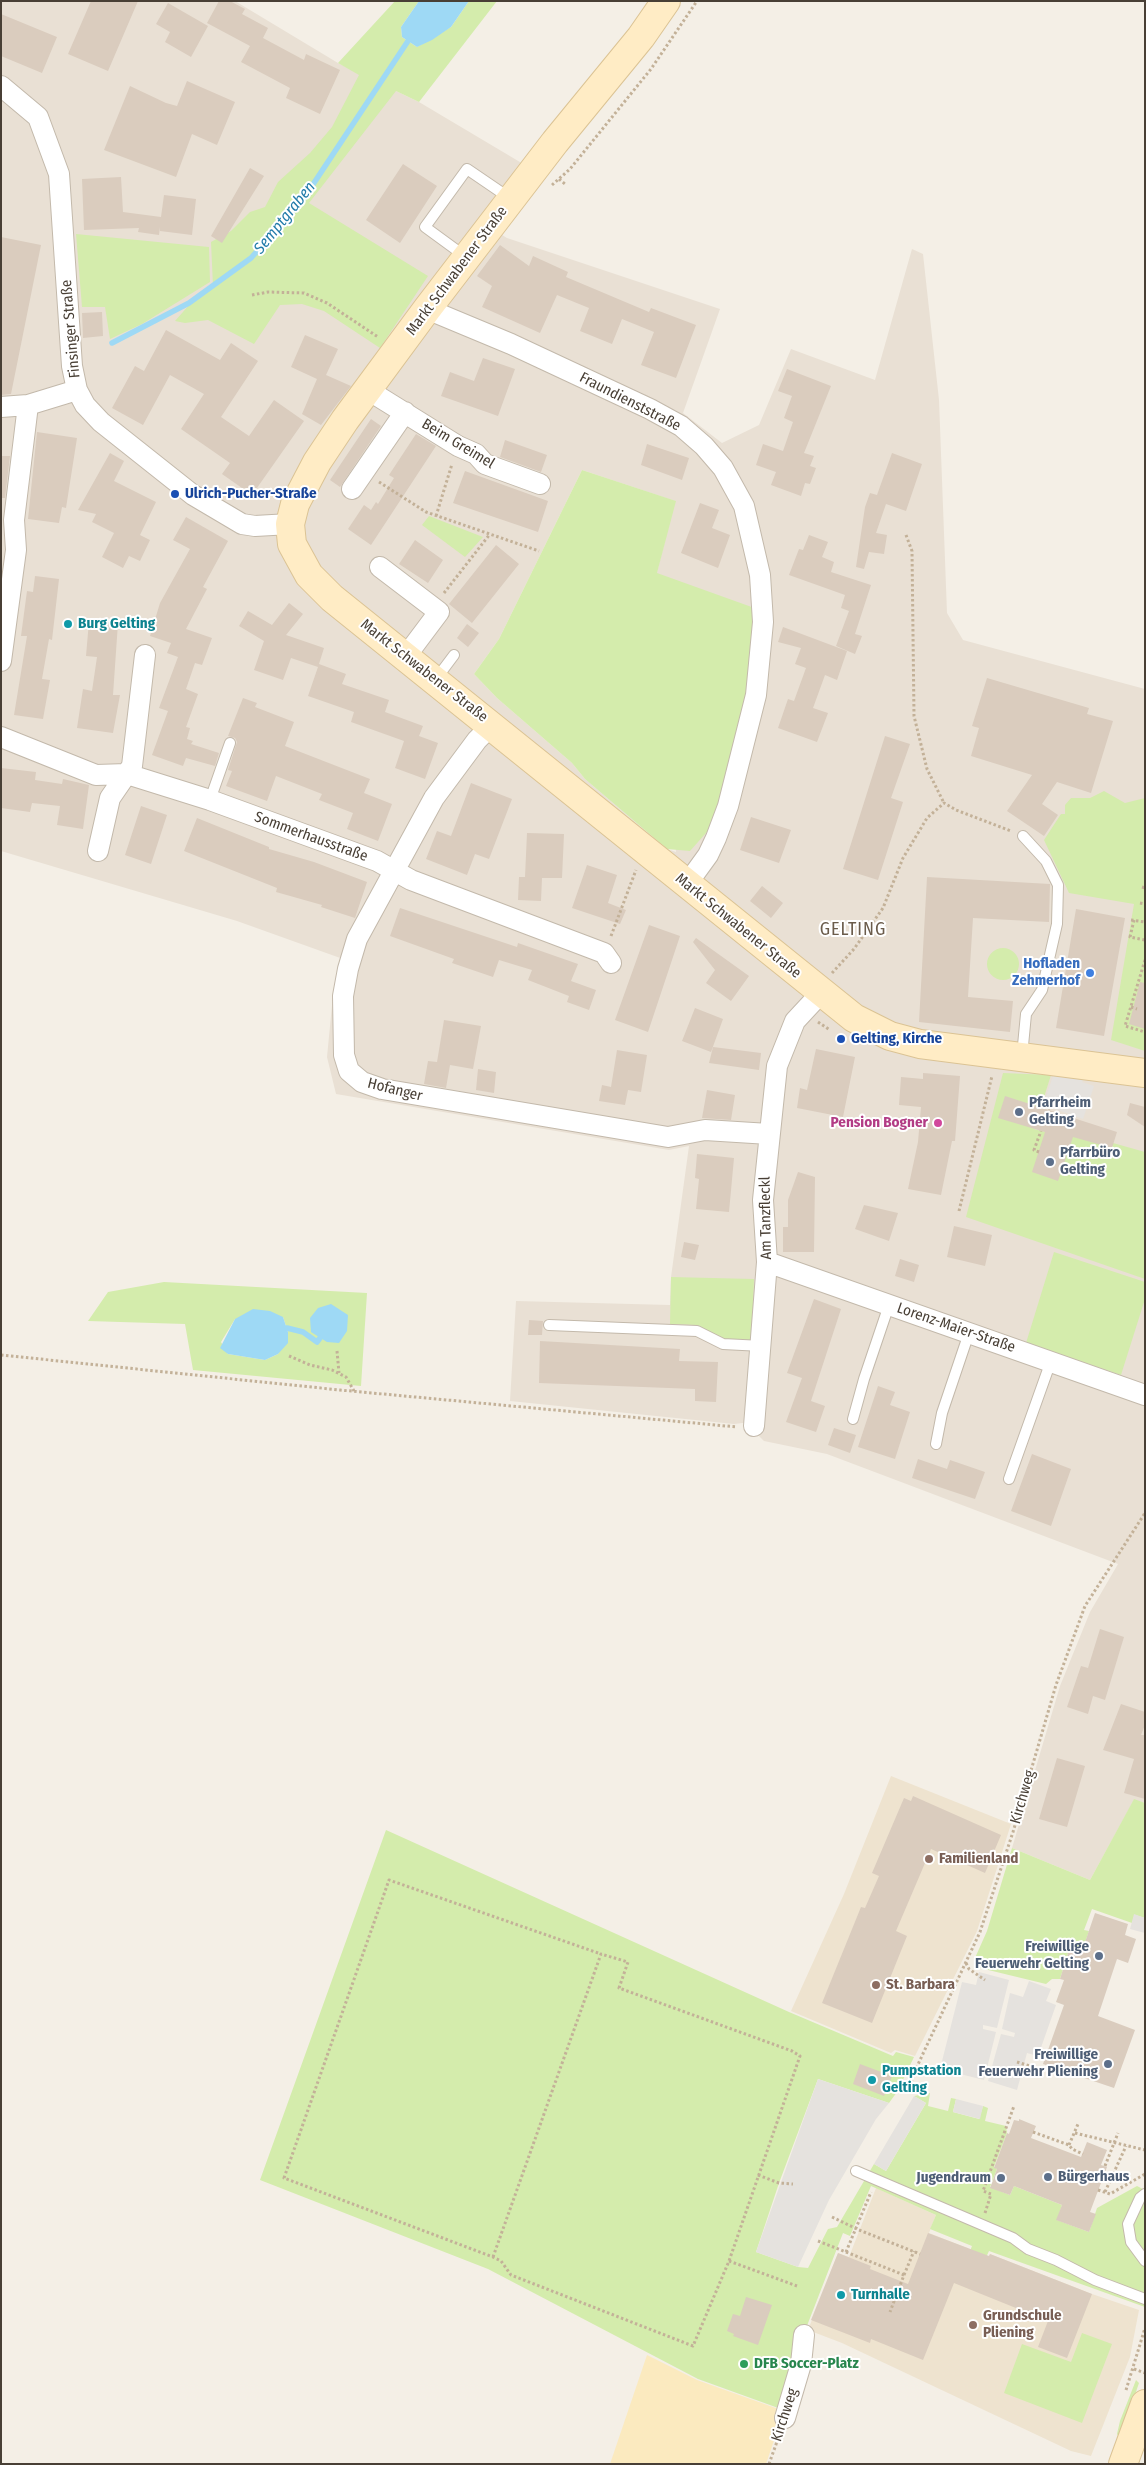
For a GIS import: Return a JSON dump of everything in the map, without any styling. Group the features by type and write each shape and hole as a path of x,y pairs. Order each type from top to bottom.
{"main road":[{"name":"Markt Schwabener Straße","path":"666,1 641,38 511,199 368,390 304,484 295,504 290,524 292,544 310,575 332,598 492,725 820,993 854,1018 890,1036 920,1044 1145,1074"},
{"path":"1123,2464 1145,2404"}],"street":[{"name":"Finsinger Straße","path":"1,86 38,117 59,174 72,366 77,390 85,405 101,422 193,495 242,524 255,526 290,524"},
{"name":"Fraundienststraße","path":"427,309 572,372 681,426 704,446 723,468 744,506 760,576 764,622 756,695 722,822 708,855 687,884"},
{"path":"1,407 28,405 77,390"},
{"name":"Beim Greimel","path":"368,390 458,446 476,454 485,464 540,484"},
{"path":"1,661 16,550 14,520 28,405"},
{"name":"Beim Greimel","path":"352,489 405,412"},
{"path":"380,567 439,612 406,656"},
{"path":"98,851 110,798 132,766 145,655"},
{"name":"Hofanger","path":"492,725 477,740 434,798 357,939 348,969 344,996 344,1055 349,1071 362,1082 382,1089 420,1097 668,1137 705,1130 769,1134"},
{"name":"Sommerhausstraße","path":"1,737 96,775 127,774 210,800 394,869 411,880 608,958"},
{"name":"Am Tanzfleckl","path":"754,1426 762,1346 767,1262 763,1200 777,1066 795,1021 820,993"},
{"name":"Lorenz-Maier-Straße","path":"767,1262 1145,1395"},
{"name":"Kirchweg","path":"785,2418 801,2364 804,2335"}],"lane":[{"path":"467,257 425,227 467,169 511,199"},
{"path":"435,679 454,655"},
{"path":"210,800 230,743"},
{"path":"1022,1057 1026,1014 1042,990 1058,914 1058,884 1046,861 1024,836"},
{"path":"853,1419 864,1379 889,1305"},
{"path":"549,1325 697,1331 723,1344 762,1346"},
{"path":"936,1444 942,1412 968,1333"},
{"path":"1009,1479 1051,1361"},
{"path":"856,2171 981,2225 1095,2280 1145,2299"},
{"path":"1145,2194 1140,2198 1128,2224 1131,2242 1145,2261"}],"path":[{"path":"252,295 268,292 304,293 327,303 396,351"},
{"path":"436,516 458,446"},
{"path":"364,472 426,512 539,551"},
{"path":"448,589 490,534"},
{"path":"906,535 912,551 914,716 927,769 944,803 956,810 1024,836"},
{"path":"820,993 830,975 854,949 883,908 903,858 927,818 944,803"},
{"path":"608,958 638,867"},
{"path":"1140,903 1145,904"},
{"path":"1145,922 1132,920 1130,937 1145,940"},
{"path":"1145,960 1125,1026 1145,1032"},
{"path":"1131,1007 1137,1009"},
{"path":"959,1211 994,1070"},
{"path":"1048,1109 1052,1105 1063,1106"},
{"path":"1039,1152 1034,1150 1041,1131"},
{"path":"337,1351 339,1374"},
{"path":"1,1355 354,1392 568,1412 754,1426"},
{"path":"289,1356 346,1377 354,1392"},
{"name":"Kirchweg","path":"910,2087 913,2075 966,1962 986,1914 1013,1832 1056,1685 1085,1606 1145,1513"},
{"path":"389,1880 628,1962 619,1988 792,2051 800,2056 758,2175 729,2261 694,2346 511,2275 501,2260 284,2178 389,1880"},
{"path":"493,2257 601,1954"},
{"path":"966,1962 969,1970 985,1980"},
{"path":"1017,2062 1036,2068"},
{"path":"981,2225 986,2202 991,2194 983,2192 1014,2106"},
{"path":"1068,2145 1078,2124"},
{"path":"1033,2132 1068,2145 1083,2154"},
{"path":"1075,2133 1145,2150"},
{"path":"1105,2166 1118,2133"},
{"path":"1105,2192 1126,2146"},
{"path":"1098,2190 1110,2194 1145,2174"},
{"path":"758,2175 779,2183 793,2184"},
{"path":"846,2252 876,2180"},
{"path":"832,2217 920,2254"},
{"path":"818,2241 904,2275"},
{"path":"890,2312 914,2251"},
{"path":"729,2261 797,2286"},
{"path":"1134,2369 1145,2373"},
{"name":"Kirchweg","path":"769,2464 785,2418"}],"shaded area":[{"path":"1,1 235,1 338,63 419,102 530,168 486,225 507,238 720,309 683,413 722,443 759,425 791,349 875,380 912,249 923,254 939,400 947,613 963,640 1145,689 1145,1803 1134,1800 1090,1880 1012,1848 1060,1686 1090,1612 1118,1564 827,1454 764,1441 755,1432 751,1422 734,1424 510,1401 516,1301 670,1305 671,1277 689,1146 669,1150 336,1094 327,1057 333,995 343,959 237,921 1,851","holes":["582,470 675,501 657,572 676,852 667,849 585,779 572,763 497,698 474,674 499,639"]},
{"path":"1053,1076 1084,1078 1082,1082 1094,1086 1083,1119 1043,1105"},
{"path":"891,1776 1011,1824 977,1931 915,2056 895,2050 891,2053 791,2011 844,1894"},
{"path":"1134,1914 1145,1918 1145,1933 1130,1929"},
{"path":"979,1972 1009,1980 997,2028 983,2025 983,2029 996,2032 984,2080 940,2069 962,1982 976,1985"},
{"path":"1029,1981 1051,1989 1046,2001 1056,2005 1038,2056 1027,2053 1017,2090 988,2081 1001,2034 1014,2037 1015,2033 1002,2029 1010,1993 1023,1997"},
{"path":"818,2079 889,2103 876,2119 829,2200 798,2267 756,2252"},
{"path":"914,2096 926,2103 886,2171 874,2164"},
{"path":"956,2099 983,2106 980,2119 953,2112"},
{"name":"Grundschule Pliening","path":"876,2188 936,2215 929,2233 967,2248 984,2269 990,2254 1092,2294 1139,2310 1130,2357 1091,2456 1071,2451 842,2343 808,2330 838,2253 849,2257"}],"green space":[{"path":"395,1 419,1 401,27 402,37 417,47 451,27 469,1 497,1 419,102 396,91 309,203 428,276 380,348 324,311 302,304 280,305 254,344 208,320 185,323 175,321 190,304 213,286 211,242 231,231 250,212 265,207 278,182 310,153 332,127 359,75 338,63"},
{"path":"76,234 209,247 210,282 142,324 110,339 105,307 82,307"},
{"path":"582,470 676,501 657,573 760,610 754,664 714,824 690,851 667,849 585,779 572,763 497,698 474,674 499,639"},
{"path":"429,516 483,537 465,557 422,525"},
{"path":"1104,791 1125,803 1145,798 1145,1051 1111,1040 1134,904 1069,893 1044,840 1061,814 1065,814 1065,805 1071,798 1090,798"},
{"path":"1003,948 1009,949 1014,953 1018,958 1018,970 1014,975 1009,979 1003,980 997,979 992,975 988,970 987,964 988,958 992,953 997,949"},
{"path":"1003,1073 1051,1075 1034,1129 1056,1135 1062,1115 1113,1143 1145,1152 1145,1279 966,1217"},
{"path":"1054,1252 1145,1282 1145,1299 1121,1375 1026,1343"},
{"path":"671,1277 754,1279 752,1341 725,1340 697,1325 670,1324"},
{"path":"164,1282 367,1293 361,1386 193,1370 185,1324 88,1321 108,1292","holes":["283,1317 288,1332 278,1354 265,1360 228,1354 221,1342 235,1319"]},
{"path":"1134,1799 1145,1803 1145,1918 1135,1915 1132,1923 1092,1909 1084,1930 1089,1931 1081,1954 1069,1950 1060,1979 1052,1979 1046,1984 980,1968 975,1958 987,1931 1012,1848 1090,1880"},
{"path":"386,1830 789,2012 893,2056 896,2052 914,2057 897,2092 889,2103 818,2079 779,2183 756,2252 798,2267 808,2268 828,2229 837,2227 874,2164 886,2171 926,2103 914,2096 930,2093 928,2106 948,2111 951,2098 956,2099 953,2112 979,2119 983,2106 988,2108 985,2121 1006,2126 1007,2133 994,2167 997,2169 990,2187 1010,2195 1014,2186 1062,2205 1057,2220 1089,2232 1097,2208 1137,2186 1145,2190 1145,2307 989,2251 982,2266 967,2259 972,2246 930,2229 936,2215 871,2186 850,2236 843,2233 803,2336 781,2409 698,2379 488,2269 260,2180"},
{"path":"1082,2333 1112,2344 1082,2423 1004,2393 1022,2344 1071,2362"},
{"path":"1136,2380 1139,2383 1120,2439 1117,2434 1120,2421"}],"sand":[{"path":"647,2355 697,2380 784,2411 766,2464 610,2464"}],"water":[{"path":"419,1 469,1 451,27 432,40 417,47 402,37 401,27"},
{"path":"331,1304 348,1315 347,1331 339,1343 327,1342 311,1332 310,1318 318,1308"},
{"path":"253,1309 270,1311 283,1317 288,1332 288,1343 278,1354 265,1360 228,1354 220,1348 235,1319"}],"building":[{"path":"91,1 138,1 108,71 68,54"},
{"path":"219,1 230,1 245,9 242,14 268,28 263,38 304,60 306,54 340,70 320,114 286,98 290,88 241,62 250,46 207,23"},
{"path":"168,3 208,26 191,57 165,42 170,32 156,24"},
{"path":"1,14 57,37 42,73 1,56"},
{"path":"187,81 235,102 217,145 192,134 176,177 104,150 130,86 166,103 177,106"},
{"path":"403,164 437,186 400,243 366,220"},
{"path":"250,168 264,176 222,243 211,236"},
{"path":"121,177 123,212 161,217 164,195 196,199 192,235 160,231 160,227 159,235 138,232 139,228 84,230 82,179"},
{"path":"1,237 41,245 11,394 1,395"},
{"path":"500,245 529,266 533,256 568,272 566,277 649,312 651,308 696,325 676,378 641,365 654,332 622,319 612,344 580,331 589,308 557,295 540,333 482,307 492,286 477,276"},
{"path":"102,312 103,336 83,338 82,313"},
{"path":"166,330 220,360 231,343 258,361 221,417 249,436 274,400 304,421 252,495 222,474 230,463 181,429 204,394 170,375 143,425 112,408 135,366 144,371"},
{"path":"305,335 338,349 326,375 351,386 321,425 302,414 317,379 291,367"},
{"path":"483,358 515,369 498,416 441,396 450,372 474,381"},
{"path":"787,369 831,386 804,453 814,456 810,466 816,468 810,484 805,483 801,496 771,485 776,472 756,465 763,444 783,451 793,422 784,418 792,396 778,391"},
{"path":"371,419 381,426 340,487 330,480"},
{"path":"37,432 77,438 66,508 62,507 59,523 28,519"},
{"path":"416,434 436,446 371,545 348,529 364,505 371,510 376,502 378,504 394,478 389,475"},
{"path":"505,440 547,455 541,472 500,457"},
{"path":"647,444 689,458 682,480 641,465"},
{"path":"110,453 124,461 114,481 156,502 140,535 150,540 140,561 129,556 123,568 102,557 114,533 92,522 96,514 78,510"},
{"path":"892,453 922,464 906,511 886,504 876,533 887,535 884,554 869,552 864,569 856,567 865,507 870,493 877,495"},
{"path":"1,456 10,456 5,498 1,498"},
{"path":"465,471 548,501 538,532 453,503"},
{"path":"700,503 719,510 712,528 730,535 718,568 681,553"},
{"path":"186,517 228,541 203,587 207,589 186,629 212,638 202,665 195,663 186,689 198,694 186,727 190,728 187,739 193,741 191,744 219,753 215,766 186,758 183,766 152,755 168,711 159,708 178,657 167,653 171,643 150,636 160,603 190,549 173,540"},
{"path":"809,535 828,542 822,557 834,562 831,572 871,585 855,634 862,636 855,654 836,646 849,611 841,608 845,595 789,575 799,549 803,550"},
{"path":"415,540 443,560 428,583 399,564"},
{"path":"496,545 519,564 472,623 449,604"},
{"path":"35,576 59,579 52,640 49,639 42,679 50,680 43,719 14,715 27,636 21,636 27,591 33,592"},
{"path":"289,603 303,614 286,635 324,648 319,664 346,674 342,684 389,700 385,712 423,726 419,736 438,743 425,779 395,768 404,741 351,722 354,712 308,696 318,667 291,658 283,680 254,670 264,641 239,626 248,611 272,625"},
{"path":"89,621 118,623 113,695 120,695 113,733 77,728 83,689 92,691 97,657 86,656"},
{"path":"467,624 479,633 468,647 457,638"},
{"path":"783,627 847,651 837,680 825,675 813,708 828,713 817,742 778,728 788,699 794,701 806,668 795,664 801,648 778,642"},
{"path":"987,678 1089,708 1087,714 1113,721 1091,793 1057,782 1042,804 1058,815 1044,836 1007,811 1032,775 971,756 979,728 972,726"},
{"path":"243,698 257,703 255,707 294,722 285,746 370,779 364,793 392,804 378,841 347,829 353,813 319,800 322,794 276,776 267,801 226,786 232,771 228,770 237,742 235,738 228,736"},
{"path":"885,736 910,744 891,798 903,802 878,880 843,869"},
{"path":"1,768 36,772 35,780 62,784 63,779 89,785 83,829 57,825 60,806 32,803 30,812 1,808"},
{"path":"471,783 512,799 489,859 475,854 467,875 426,859 437,831 451,836"},
{"path":"141,806 167,815 151,864 125,855"},
{"path":"751,817 791,830 779,863 740,850"},
{"path":"197,818 269,847 269,849 314,862 367,882 355,918 321,907 322,905 276,892 277,888 184,851"},
{"path":"527,833 564,834 562,878 542,878 541,901 518,900 519,877 525,877"},
{"path":"587,865 617,875 608,903 626,910 620,924 572,908"},
{"path":"927,877 1050,884 1049,922 973,918 968,997 1013,1001 1010,1032 919,1022"},
{"path":"762,886 783,903 771,918 750,901"},
{"path":"400,908 517,947 518,943 578,964 571,981 596,990 589,1010 567,1002 569,996 528,980 532,970 499,960 493,977 452,963 454,959 390,936"},
{"name":"Hofladen Zehmerhof","path":"1076,909 1125,918 1104,1036 1056,1028"},
{"path":"649,925 680,936 648,1032 615,1020"},
{"path":"696,938 749,976 731,1001 706,983 715,970 693,942"},
{"path":"1140,982 1145,983 1145,1029 1129,1024"},
{"path":"695,1008 723,1019 711,1052 682,1041"},
{"path":"444,1020 481,1026 473,1069 450,1065 446,1088 424,1084 428,1061 437,1062"},
{"path":"713,1047 761,1053 759,1070 709,1063"},
{"path":"816,1049 855,1057 843,1117 797,1108 800,1088 807,1090"},
{"path":"617,1050 647,1055 641,1092 628,1090 625,1105 599,1101 602,1085 611,1087"},
{"path":"478,1069 496,1072 494,1093 476,1090"},
{"path":"923,1073 960,1076 955,1141 952,1141 941,1195 908,1189 918,1142 921,1107 899,1105 901,1077 923,1079"},
{"path":"707,1090 735,1095 731,1120 702,1118"},
{"path":"1005,1096 1117,1132 1112,1148 1073,1137 1058,1181 1032,1172 1045,1132 998,1118"},
{"path":"1130,1103 1145,1107 1145,1127 1127,1115"},
{"path":"697,1154 734,1158 729,1212 696,1209 699,1179 695,1178"},
{"path":"798,1172 815,1177 814,1252 783,1252 783,1227 788,1227 788,1200"},
{"path":"864,1205 898,1213 889,1241 855,1229"},
{"path":"954,1226 992,1235 985,1266 947,1257"},
{"path":"684,1242 699,1245 695,1260 681,1257"},
{"path":"900,1259 919,1265 914,1282 895,1276"},
{"path":"814,1299 841,1309 811,1401 825,1406 816,1432 786,1422 802,1378 787,1373"},
{"path":"529,1320 543,1321 542,1335 528,1335"},
{"path":"540,1341 680,1349 679,1361 718,1362 716,1402 695,1401 695,1389 539,1383"},
{"path":"878,1386 895,1392 890,1405 910,1412 895,1459 858,1447"},
{"path":"834,1428 856,1435 850,1453 828,1445"},
{"path":"1032,1454 1071,1469 1051,1526 1011,1511"},
{"path":"918,1459 947,1469 950,1460 985,1472 975,1499 912,1478"},
{"path":"1100,1629 1124,1637 1105,1700 1093,1696 1088,1714 1067,1707 1081,1666 1088,1668"},
{"path":"1121,1704 1145,1712 1145,1725 1141,1735 1145,1735 1145,1799 1124,1793 1134,1759 1103,1750"},
{"path":"1057,1758 1085,1766 1067,1827 1039,1819"},
{"path":"913,1796 1001,1835 985,1873 931,1849 896,1931 907,1936 872,2023 822,2003 861,1907 865,1908 879,1876 872,1873 904,1798 911,1801"},
{"path":"1095,1913 1128,1924 1125,1935 1136,1939 1128,1963 1117,1959 1098,2016 1135,2030 1114,2088 1043,2064 1064,2005 1056,2002 1064,1980 1060,1979 1069,1950 1081,1954"},
{"name":"Pumpstation Gelting","path":"860,2064 892,2076 884,2096 853,2084"},
{"name":"Bürgerhaus","path":"1019,2119 1036,2126 1031,2138 1081,2157 1087,2142 1107,2150 1101,2165 1107,2167 1090,2212 1096,2214 1089,2232 1056,2220 1062,2205 1014,2186 1010,2195 990,2188 997,2169 994,2168 1007,2133 1009,2134 1014,2120 1019,2121"},
{"path":"928,2233 989,2256 990,2254 1092,2294 1067,2358 1038,2347 1048,2321 954,2283 923,2360 871,2339 870,2343 811,2320 838,2253 871,2266 870,2269 908,2284"},
{"path":"746,2297 772,2305 758,2345 733,2336 734,2334 727,2331 733,2314 740,2316"}],"waterway":[{"name":"Semptgraben","path":"112,343 189,303 251,258 304,198 408,41"},
{"path":"287,1328 303,1332 317,1342 320,1338"}],"place":[{"name":"Ulrich-Pucher-Straße","path":"175,494"},
{"name":"Burg Gelting","path":"68,624"},
{"name":"Hofladen Zehmerhof","path":"1090,973"},
{"name":"Gelting, Kirche","path":"841,1039"},
{"name":"Pfarrheim Gelting","path":"1019,1112"},
{"name":"Pension Bogner","path":"938,1123"},
{"name":"Pfarrbüro Gelting","path":"1050,1162"},
{"name":"Familienland","path":"929,1859"},
{"name":"Freiwillige Feuerwehr Gelting","path":"1099,1956"},
{"name":"St. Barbara","path":"876,1985"},
{"name":"Freiwillige Feuerwehr Pliening","path":"1108,2064"},
{"name":"Pumpstation Gelting","path":"872,2080"},
{"name":"Bürgerhaus","path":"1048,2177"},
{"name":"Jugendraum","path":"1001,2178"},
{"name":"Turnhalle","path":"841,2295"},
{"name":"Grundschule Pliening","path":"973,2325"},
{"name":"DFB Soccer-Platz","path":"744,2364"}],"district":[{"name":"GELTING","path":"853,930"}]}
